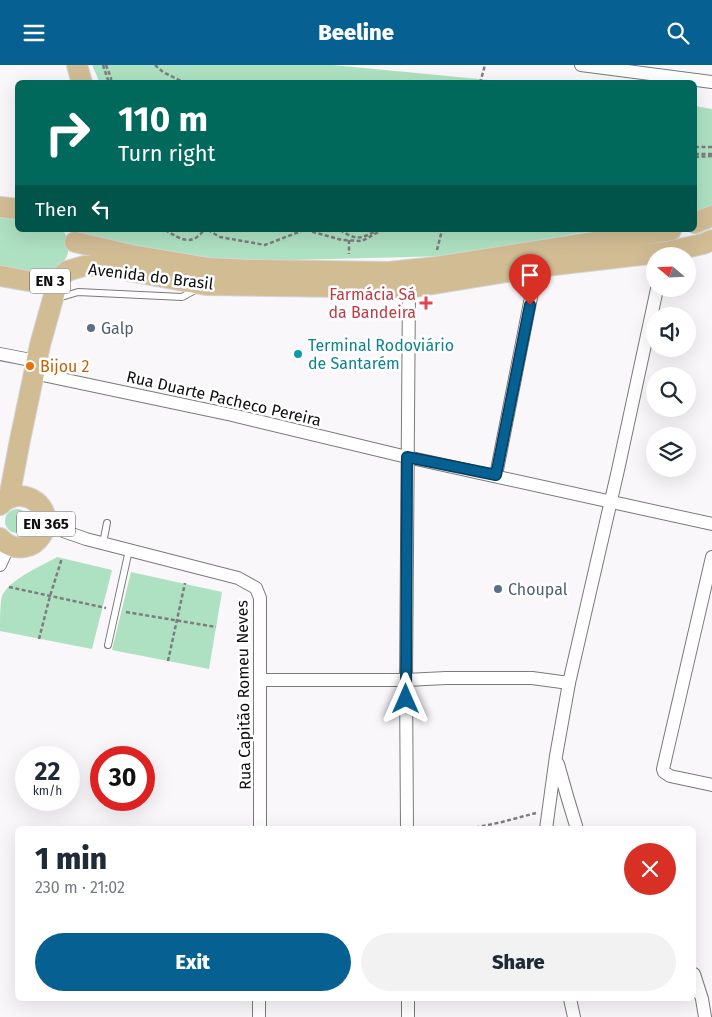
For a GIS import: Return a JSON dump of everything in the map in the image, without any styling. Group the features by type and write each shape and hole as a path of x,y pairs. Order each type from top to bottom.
{"main road":[{"path":"77,65 81,80"},
{"path":"0,207 15,209"},
{"path":"697,222 712,216"},
{"name":"Avenida do Brasil","path":"73,236 131,255 208,268 388,272 436,267 659,232"},
{"name":"EN 3","path":"0,276 35,283 47,282 63,274 75,253 73,236"},
{"name":"Avenida do Brasil","path":"692,247 712,240"},
{"name":"Avenida do Brasil","path":"63,274 84,266 101,266 206,285 409,288 537,267 646,256"},
{"name":"EN 365","path":"4,541 16,547 32,544 39,539 46,525 43,510 38,503 32,499 9,495 43,329 63,274"},
{"name":"EN 365","path":"35,283 42,302 43,329"}],"street":[{"path":"581,65 697,80"},
{"path":"697,80 712,82"},
{"path":"496,475 537,267"},
{"path":"407,826 406,680 409,288"},
{"path":"546,826 569,683 655,297"},
{"name":"Rua Duarte Pacheco Pereira","path":"0,354 35,367 407,457 496,475 712,524"},
{"name":"Rua Capitão Romeu Neves","path":"46,525 129,551 238,578 256,588 260,598 260,826"},
{"path":"0,565 4,541"},
{"path":"712,557 663,769 664,773 670,776 712,785"},
{"path":"261,680 532,678 569,683"},
{"path":"556,756 576,826"},
{"path":"696,980 706,1017"},
{"path":"259,1001 259,1017"},
{"path":"408,1001 408,1017"},
{"path":"570,1001 574,1017"}],"lane":[{"path":"52,300 78,292 182,297 206,285"},
{"path":"102,543 107,523"},
{"path":"108,645 129,551"}],"path":[{"path":"105,65 109,80"},
{"path":"155,65 163,72 179,80"},
{"path":"481,80 485,65"},
{"path":"697,147 712,147"},
{"path":"697,155 712,155"},
{"path":"168,232 180,239 193,240 199,237 203,232"},
{"path":"211,232 220,237 265,245 300,232"},
{"path":"312,232 349,241 362,241 377,232"},
{"path":"343,232 351,237 361,238 375,232"},
{"path":"349,241 350,255"},
{"path":"40,639 50,596 62,558"},
{"path":"168,661 185,583"},
{"path":"9,587 116,610 216,627"},
{"path":"483,826 549,809"}],"green space":[{"path":"92,65 333,65 490,80 98,80"},
{"path":"697,106 712,109 712,206 697,213"},
{"path":"0,212 15,214 15,232 64,232 68,246 67,256 62,264 55,269 47,272 37,272 0,266"},
{"path":"77,232 586,232 447,256 210,262 77,235"},
{"path":"17,509 25,513 29,521 25,529 17,533 9,529 5,521 9,513"},
{"path":"57,557 112,570 92,649 0,631 1,599 6,590 19,578"},
{"path":"131,572 222,592 209,669 112,650"}],"place":[{"name":"Farmácia Sá da Bandeira","path":"426,303"},
{"name":"Galp","path":"91,328"},
{"name":"Terminal Rodoviário de Santarém","path":"298,354"},
{"name":"Bijou 2","path":"30,366"},
{"name":"Choupal","path":"498,589"}],"route":[{"path":"406,699 407,457 496,475 530,305"}]}
